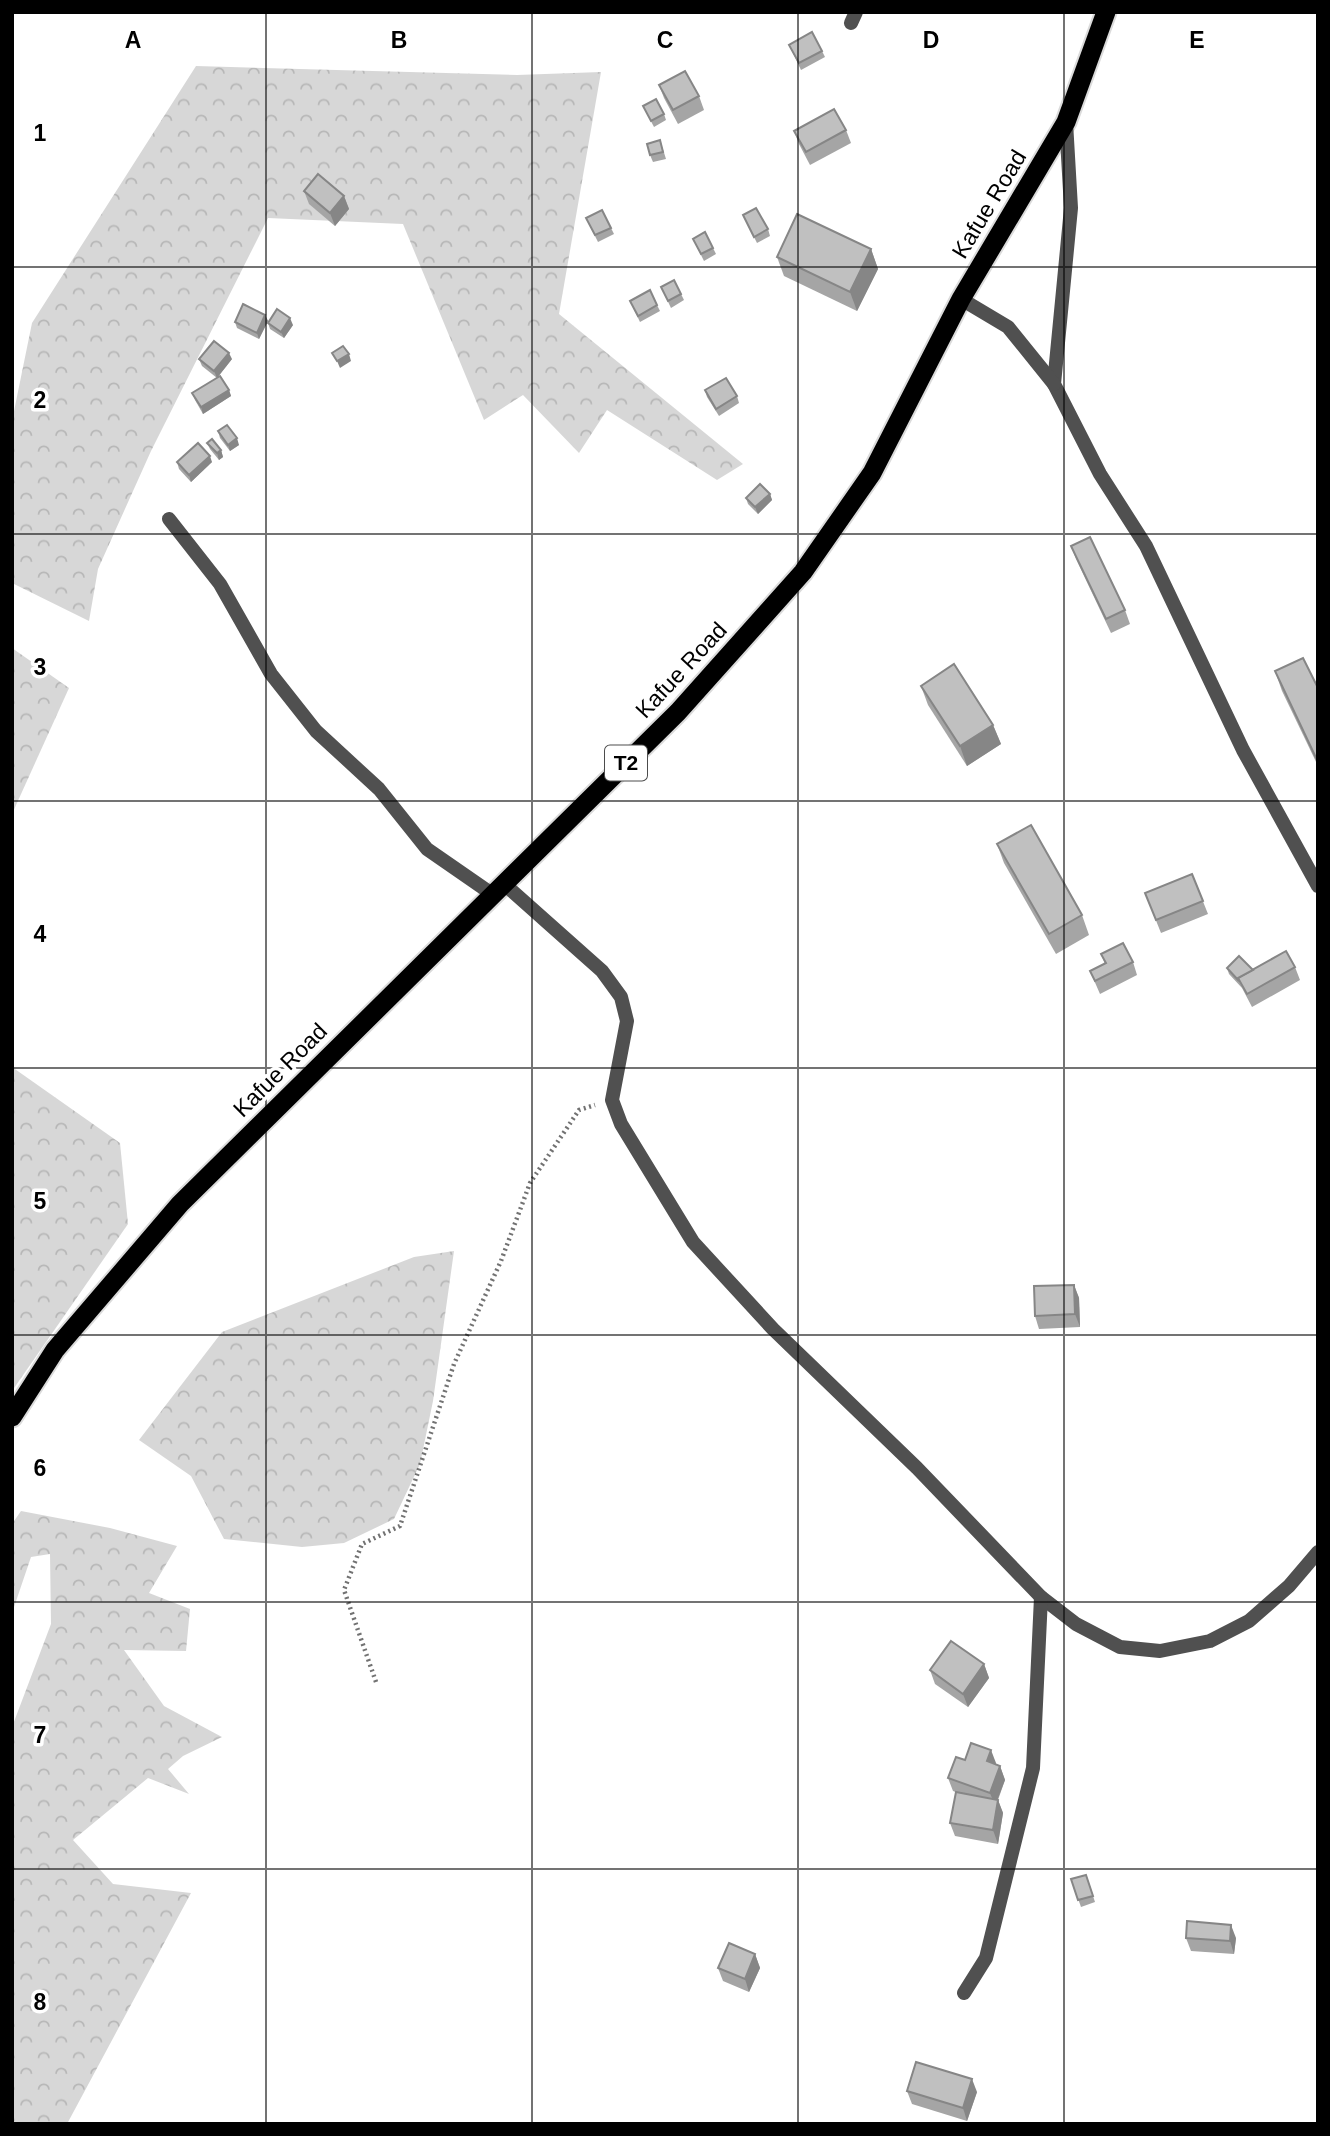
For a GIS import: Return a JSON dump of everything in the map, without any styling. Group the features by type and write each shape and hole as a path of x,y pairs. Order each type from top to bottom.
{"highway":[{"name":"Kafue Road","path":"12,1417 55,1350 180,1204 678,712 803,572 872,473 961,299 1066,122 1106,12"}],"street":[{"path":"1054,384 1071,208 1066,122"},
{"path":"961,299 1008,327 1054,384 1100,474 1146,546 1243,750 1318,886"},
{"path":"169,519 220,584 271,674 316,731 379,789 427,849 498,888 602,971 621,997 627,1021 612,1100 621,1124 693,1242 772,1329 917,1468 1041,1597 1076,1625 1120,1647 1160,1651 1210,1641 1249,1621 1289,1586 1318,1552"},
{"path":"964,1993 986,1958 1033,1768 1041,1597"}],"path":[{"path":"376,1682 344,1590 362,1544 400,1526 454,1364 500,1261 530,1183 579,1110 612,1100"}],"green space":[{"path":"196,66 517,75 601,72 559,314 743,464 717,480 607,410 579,453 523,395 484,420 403,224 268,218 151,451 98,569 89,621 12,583 12,421 32,323"},
{"path":"12,648 69,688 12,814"},
{"path":"12,1067 120,1143 128,1224 12,1391"},
{"path":"454,1251 433,1401 420,1464 394,1519 344,1543 302,1547 224,1539 191,1476 139,1440 222,1332 414,1257"},
{"path":"21,1511 110,1528 177,1546 149,1593 190,1609 186,1651 124,1650 164,1706 222,1737 183,1756 168,1769 189,1794 148,1778 73,1840 113,1884 191,1893 67,2124 12,2124 12,1727 51,1624 50,1554 31,1557 12,1613 12,1524"}],"building":[{"path":"812,32 822,51 799,63 789,45"},
{"path":"685,71 699,96 673,110 659,85"},
{"path":"656,99 664,114 651,121 643,106"},
{"path":"834,109 846,130 806,152 794,131"},
{"path":"660,140 663,152 650,155 647,144"},
{"path":"318,174 344,196 330,213 304,191"},
{"path":"756,208 768,229 754,237 743,215"},
{"path":"602,210 611,228 595,235 586,218"},
{"path":"797,214 871,249 850,292 777,257"},
{"path":"705,232 713,248 701,254 693,239"},
{"path":"674,280 681,294 668,301 661,287"},
{"path":"650,290 657,305 638,316 630,301"},
{"path":"243,304 265,315 257,333 235,322"},
{"path":"277,309 290,318 281,332 268,323"},
{"path":"214,341 229,353 214,371 199,359"},
{"path":"343,346 349,354 337,361 332,353"},
{"path":"220,376 229,390 201,407 192,393"},
{"path":"726,378 737,396 716,409 705,390"},
{"path":"227,425 237,438 228,445 218,431"},
{"path":"212,439 221,450 217,453 207,443"},
{"path":"198,443 210,456 189,475 177,462"},
{"path":"760,484 770,494 755,507 746,498"},
{"path":"1090,537 1125,610 1106,619 1071,546"},
{"path":"1303,658 1318,688 1318,762 1275,671"},
{"path":"954,664 993,725 960,746 921,686"},
{"path":"1031,825 1082,915 1049,934 997,844"},
{"path":"1192,874 1203,901 1156,920 1145,893"},
{"path":"1123,943 1133,962 1095,981 1090,971 1106,963 1101,954"},
{"path":"1286,951 1295,967 1247,994 1238,978"},
{"path":"1239,956 1253,970 1238,978 1239,981 1227,968"},
{"path":"1074,1285 1075,1314 1035,1316 1034,1286"},
{"path":"951,1641 984,1664 963,1694 930,1670"},
{"path":"971,1743 991,1750 987,1761 1000,1766 990,1793 948,1778 956,1757 965,1760"},
{"path":"956,1792 998,1800 993,1830 950,1823"},
{"path":"1086,1875 1093,1896 1078,1900 1071,1879"},
{"path":"1187,1921 1231,1925 1230,1941 1186,1938"},
{"path":"729,1943 755,1954 745,1979 718,1968"},
{"path":"916,2062 972,2079 963,2108 907,2091"}]}
